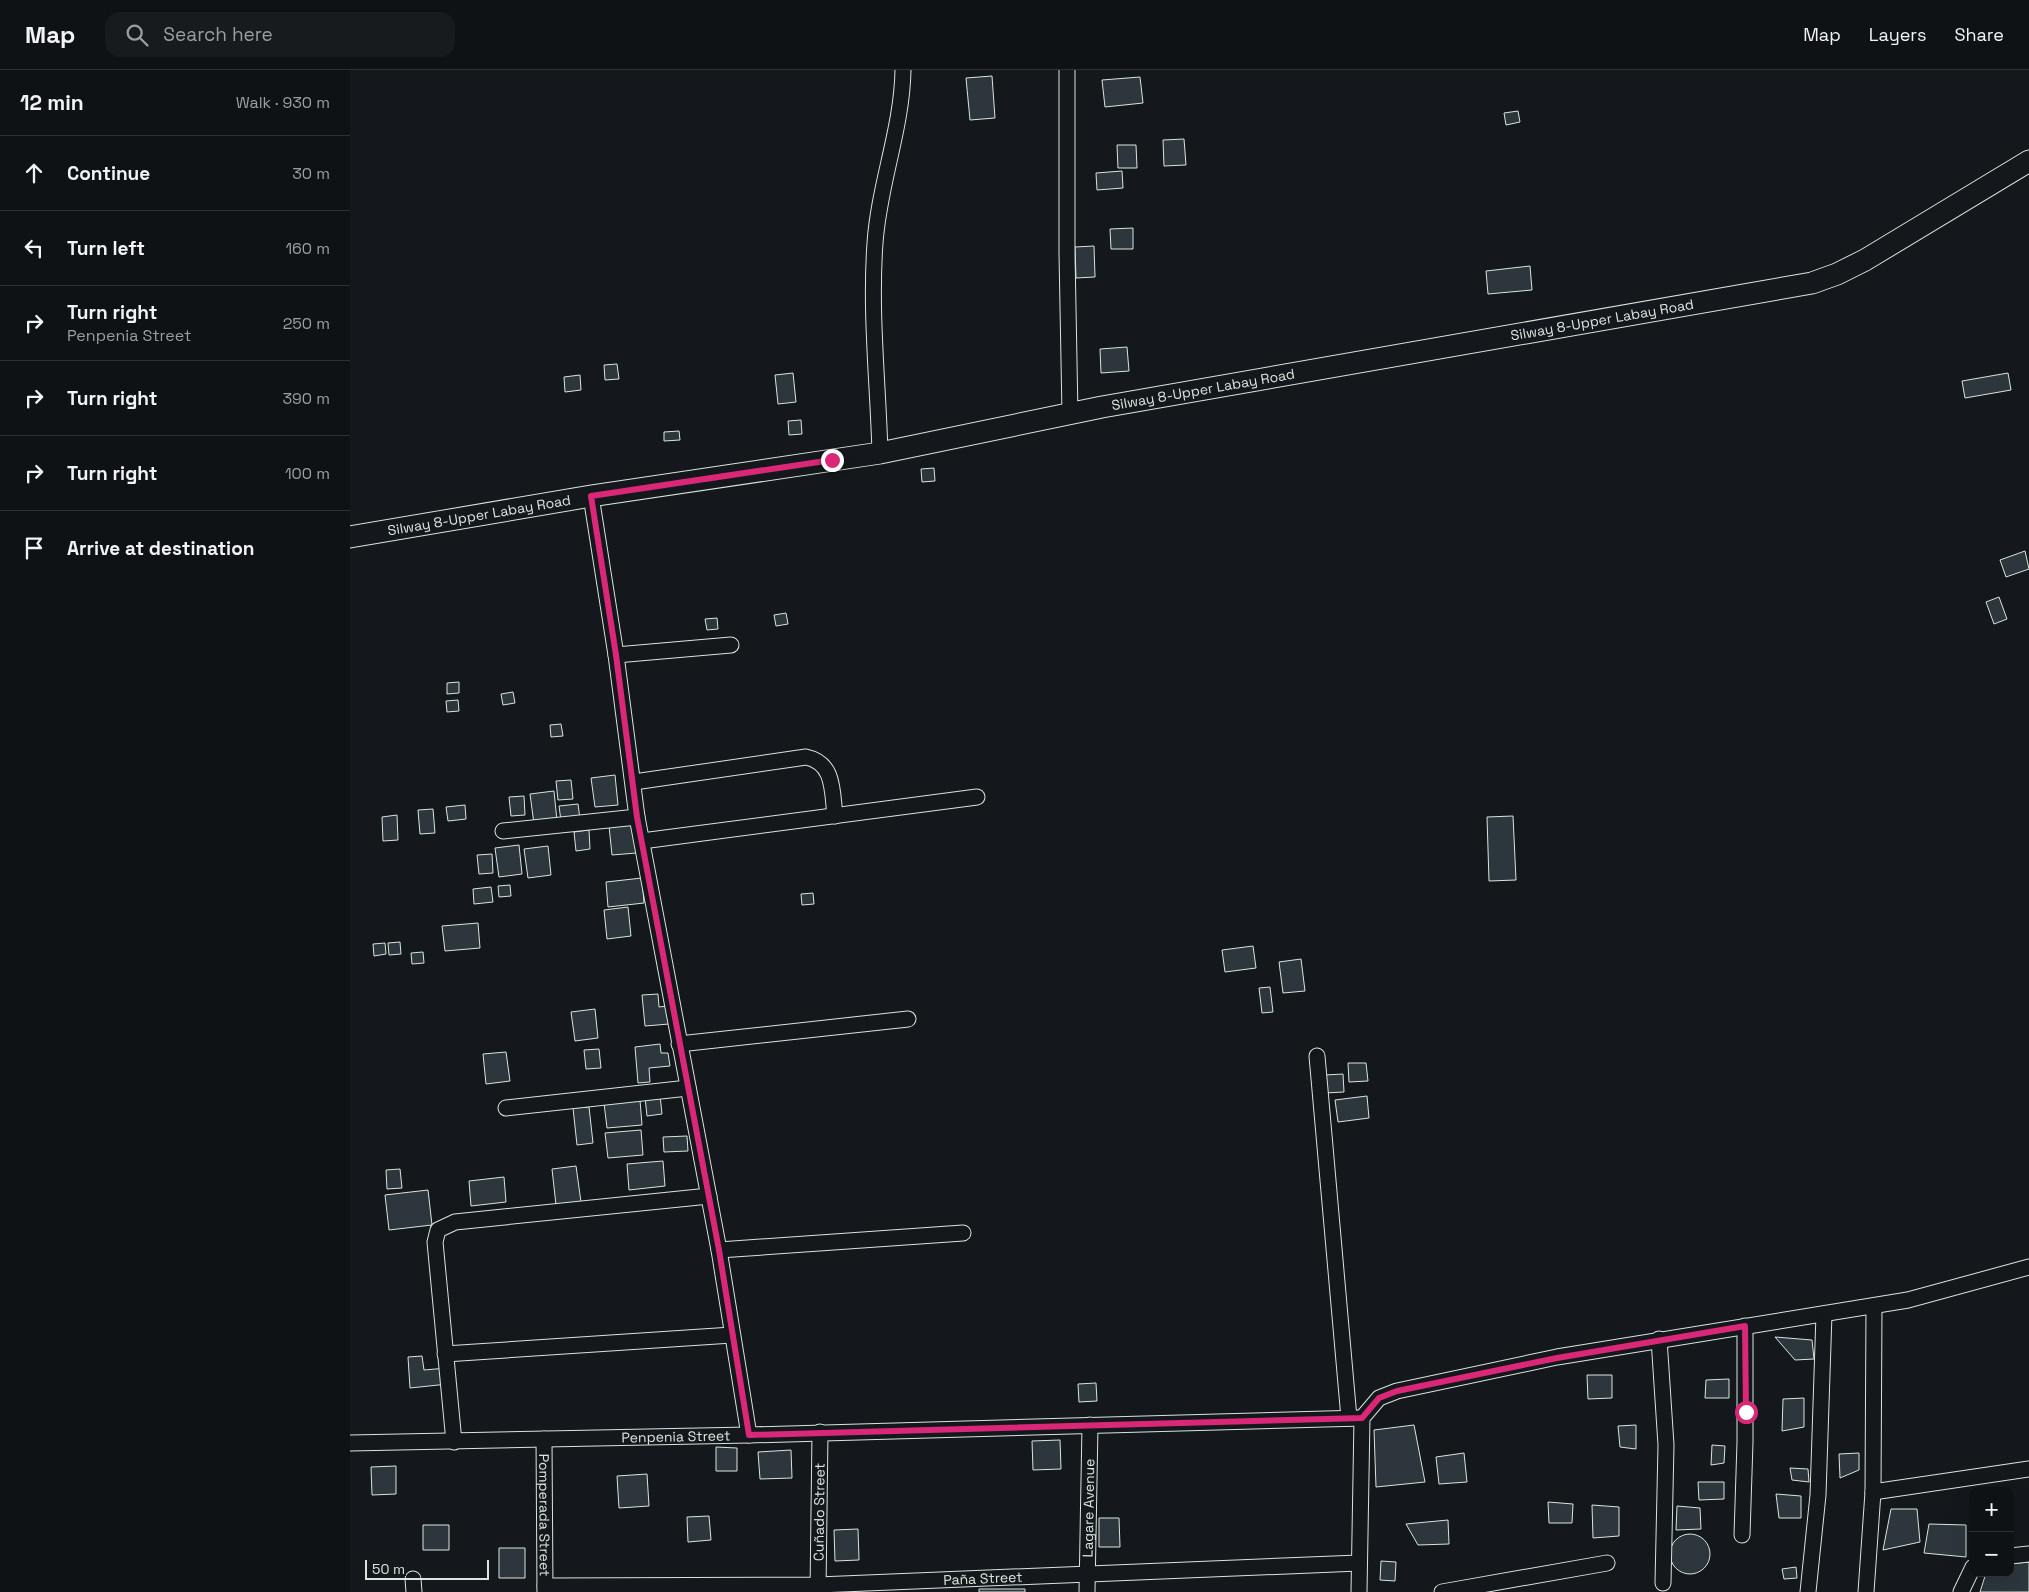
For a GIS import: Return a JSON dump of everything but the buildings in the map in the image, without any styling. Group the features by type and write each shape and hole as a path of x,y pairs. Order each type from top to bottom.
{"main road":[{"name":"Silway 8-Upper Labay Road","path":"350,537 591,496 880,453 1070,414 1812,282 1837,274 1865,260 2029,161"}],"street":[{"path":"880,453 873,297 875,244 878,212 901,109 903,70"},
{"path":"1067,70 1067,254 1070,414"},
{"path":"591,496 616,655 634,782 637,817 719,1250 749,1435"},
{"path":"616,655 731,645"},
{"path":"634,782 806,757 821,762 826,768 830,777 835,816"},
{"path":"642,841 977,796"},
{"path":"503,831 637,817"},
{"path":"679,1044 908,1019"},
{"path":"1317,1056 1355,1418 1359,1592"},
{"path":"506,1108 688,1088"},
{"path":"454,1442 435,1242 436,1235 443,1226 455,1222 709,1196"},
{"path":"719,1250 963,1233"},
{"path":"1355,1418 1379,1398 1397,1391 1659,1339 1908,1300 2029,1267"},
{"path":"1866,1592 1873,1492 1874,1306"},
{"path":"1808,1592 1818,1495 1824,1314"},
{"path":"1742,1535 1746,1442 1745,1326"},
{"path":"445,1354 732,1335"},
{"path":"1659,1339 1665,1436 1663,1583"},
{"name":"Penpenia Street","path":"350,1443 749,1435 1355,1418"},
{"name":"Lagare Avenue","path":"1087,1592 1090,1425"},
{"name":"Cuñado Street","path":"818,1588 820,1432"},
{"name":"Pomperada Street","path":"544,1439 545,1589"},
{"path":"1873,1492 2029,1469"},
{"path":"2014,1556 2029,1554"},
{"name":"Paña Street","path":"545,1589 818,1588 1087,1573 1359,1562"},
{"path":"1442,1592 1607,1563"},
{"path":"1961,1592 1969,1575"}],"route":[{"path":"832,460 591,496 616,655 634,782 637,817 719,1250 749,1435 1362,1418 1379,1398 1397,1391 1557,1358 1659,1339 1745,1326 1746,1412"}]}
